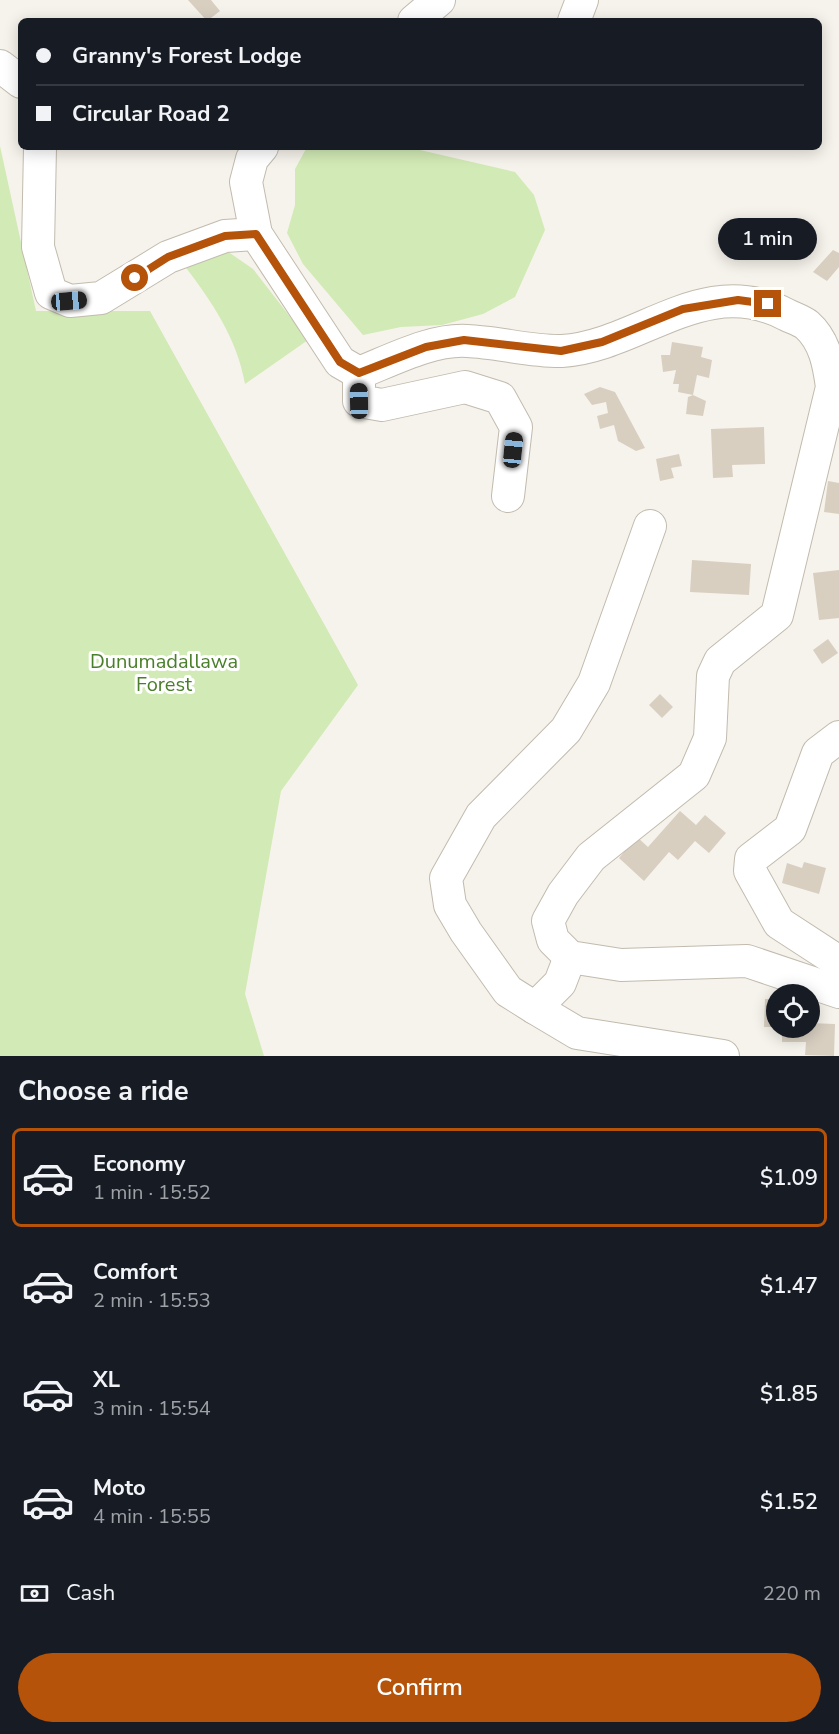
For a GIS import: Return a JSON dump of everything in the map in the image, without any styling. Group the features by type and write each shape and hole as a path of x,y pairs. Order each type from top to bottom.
{"street":[{"path":"418,18 439,0"},
{"path":"575,18 582,0"},
{"path":"0,66 18,80"},
{"path":"40,150 38,247 51,293 69,301 101,298 168,257 225,236 256,234"},
{"path":"260,150 252,159 246,182 256,234 340,362 359,373"},
{"path":"359,373 426,347 464,340 561,351 602,342 683,309 738,300 768,304 808,325 828,356 832,387 777,615 720,661 713,675 710,738 694,775 591,856 563,894 548,921 553,940 570,957 621,965 747,960 839,992"},
{"path":"359,373 359,401 382,405 465,387 500,398 516,427 508,496"},
{"path":"650,526 594,683 566,730 480,816 446,878 450,905 466,932 508,991 577,1033 723,1056"},
{"path":"839,737 818,753 790,830 751,859 750,871 778,923 839,962"},
{"path":"536,1008 560,983 570,957"}],"green space":[{"name":"Dunumadallawa Forest","path":"0,146 36,311 150,311 358,685 281,791 245,994 264,1056 0,1056"},
{"path":"305,150 420,150 515,172 534,195 545,230 515,297 483,314 442,325 401,327 363,335 303,264 287,233 295,205 295,169"},
{"path":"227,251 253,269 308,340 245,384 230,336 184,265"}],"building":[{"path":"188,0 211,0 220,11 211,18 204,18"},
{"path":"833,250 839,253 839,267 827,281 813,272"},
{"path":"672,342 703,347 701,357 712,360 709,378 697,375 693,395 678,392 679,384 673,384 676,370 663,372 661,355 670,355"},
{"path":"600,387 615,392 645,448 636,451 618,441 614,425 600,429 597,416 608,413 606,402 592,405 584,394"},
{"path":"693,395 706,401 703,416 686,414 688,397"},
{"path":"764,427 765,464 732,465 733,477 713,478 711,429"},
{"path":"679,454 682,466 671,468 674,478 660,481 656,459"},
{"path":"828,481 839,483 839,514 824,512"},
{"path":"692,560 751,564 749,595 690,592"},
{"path":"839,570 839,618 819,620 813,573"},
{"path":"828,639 838,653 822,664 813,650"},
{"path":"660,694 673,707 662,718 649,705"},
{"path":"680,811 696,825 705,815 726,833 709,853 695,841 678,860 669,852 644,881 619,858 637,837 648,847"},
{"path":"804,862 826,868 819,894 782,883 787,863 802,868"},
{"path":"765,999 766,999 766,1027 764,1027"},
{"path":"820,1023 835,1024 834,1056 805,1055 806,1042 782,1042 782,1038 820,1038"}],"route":[{"path":"135,278 168,257 225,236 256,234 340,362 359,373 426,347 464,340 561,351 602,342 683,309 738,300 768,304"}]}
